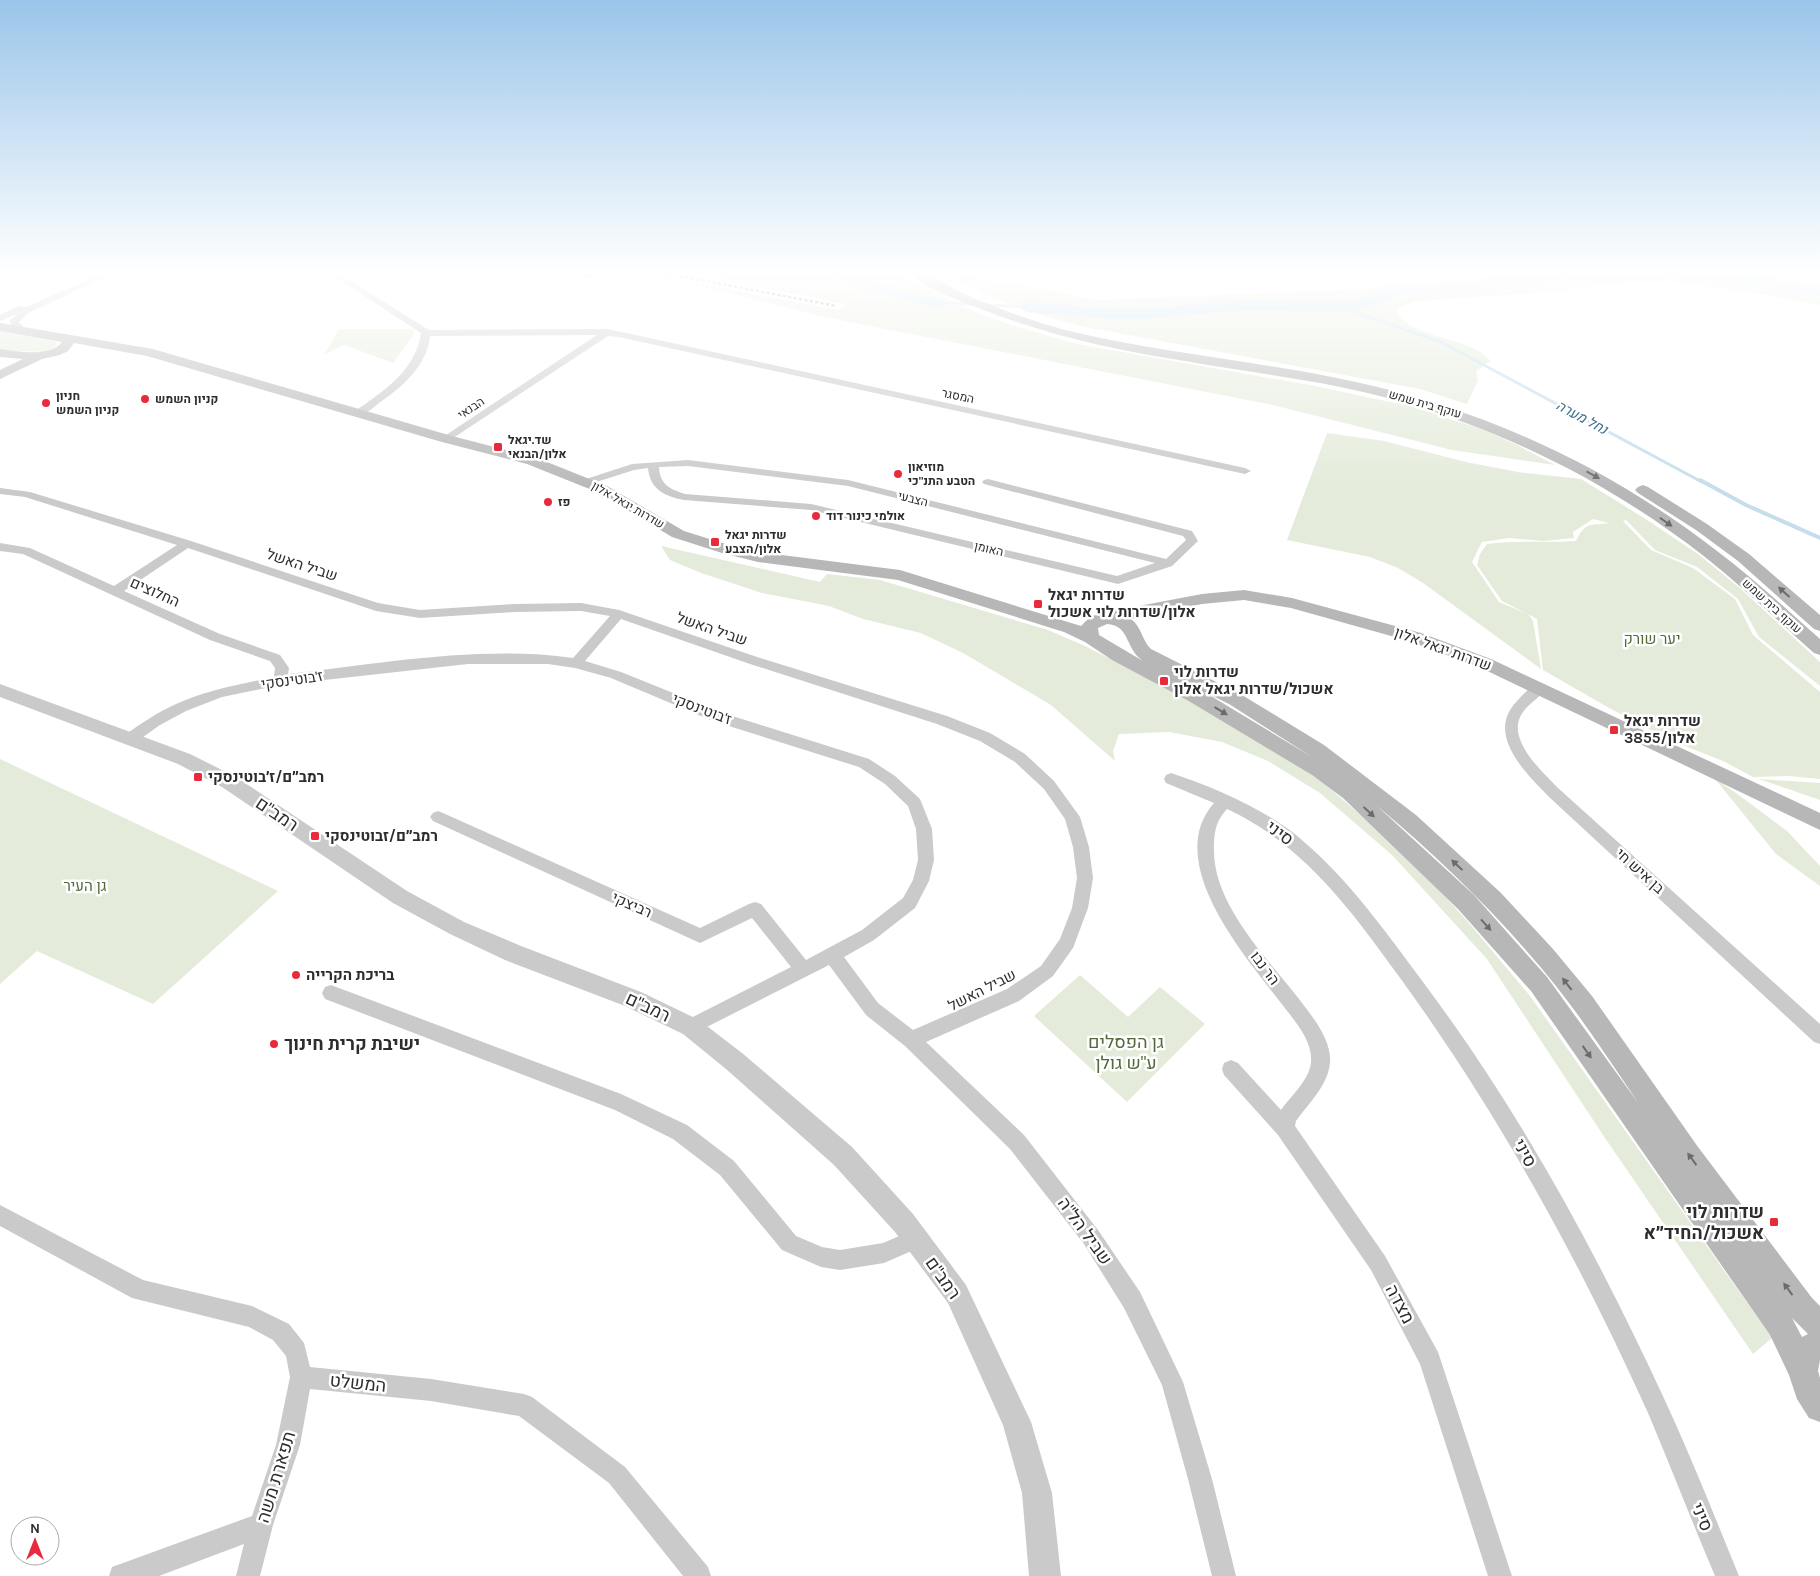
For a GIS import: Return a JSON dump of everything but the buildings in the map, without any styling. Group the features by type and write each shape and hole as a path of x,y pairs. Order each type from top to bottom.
{"main road":[{"path":"0,376 24,362 54,352 64,347"},
{"name":"שדרות יגאל אלון","path":"116,347 149,352 195,364 447,439 532,461 587,482 622,500 678,534 728,550 767,559 900,575 1065,626 1194,695 1319,770 1350,794 1466,902 1539,984 1780,1325 1803,1371 1808,1388 1820,1407"},
{"name":"עוקף בית שמש","path":"1129,347 1380,392 1472,418 1567,454"},
{"name":"עוקף בית שמש","path":"1173,347 1331,373 1384,384 1479,410 1525,428 1633,492 1682,514 1758,568 1820,625"},
{"name":"שדרות יגאל אלון","path":"54,352 90,350 125,352 184,367 220,373"},
{"path":"0,364 2,357 0,354 30,356 54,352"},
{"name":"עוקף בית שמש","path":"1633,492 1708,552 1820,649"},
{"name":"שדרות יגאל אלון","path":"1040,618 1068,622 1102,620 1228,595 1269,598 1414,637 1485,663 1820,822"},
{"name":"שדרות יגאל אלון","path":"1132,633 1140,620 1155,609"},
{"path":"1132,633 1131,640 1122,646 1109,648 1096,642 1088,629 1102,620 1123,622 1132,633 1139,649 1149,657 1222,693 1316,750 1418,829 1483,889 1546,957 1603,1031 1690,1156 1802,1308 1820,1326"},
{"name":"שדרות יגאל אלון","path":"1713,772 1820,814"},
{"path":"1803,1371 1804,1359 1809,1350 1820,1344"}],"street":[{"path":"359,413 391,390 410,371 424,347"},
{"name":"הבנאי","path":"447,439 586,347"},
{"name":"המסגר","path":"674,347 1245,472"},
{"path":"587,482 632,467 653,464"},
{"name":"האומן","path":"653,464 654,476 658,486 667,492 684,497 812,507 1118,580 1168,563 1192,541 1188,534 988,482"},
{"name":"הצבעי","path":"653,464 688,464 848,483 1168,563"},
{"name":"שביל האשל","path":"0,491 26,494 187,544 376,607 420,614 514,608 581,607 619,614 755,661 942,720 985,737 1020,758 1049,785 1072,818 1081,847 1085,878 1080,908 1067,942 1047,971 1013,995 911,1040"},
{"path":"114,592 187,544"},
{"name":"החלוצים","path":"0,547 26,552 215,637 275,658 282,668 280,680"},
{"path":"576,663 619,614"},
{"name":"ז'בוטינסקי","path":"132,738 155,721 220,693 280,680 468,659 548,659 576,663 616,675 718,717 864,763 890,780 915,803 924,830 926,860 921,881 909,903 868,935 804,970 691,1027"},
{"name":"בן איש חי","path":"1538,689 1514,714 1511,730 1515,745 1532,770 1553,792 1820,1036"},
{"name":"רמב\"ם","path":"0,690 132,738 184,759 229,782 400,898 457,928 513,953 633,998 691,1027 776,1097 843,1156 904,1223 957,1294 1018,1422 1037,1493 1045,1576"},
{"name":"סיני","path":"1171,779 1265,821 1294,842 1318,864 1370,926 1429,1002 1505,1116 1572,1235 1644,1378 1727,1576"},
{"name":"הר נבו","path":"1224,802 1210,818 1206,843 1206,864 1217,898 1236,930 1304,1020 1317,1042 1321,1061 1318,1076 1287,1117 1285,1128"},
{"name":"רביצקי","path":"438,817 700,936 755,910 804,970"},
{"name":"שביל הל\"ה","path":"832,955 872,1009 911,1040 1017,1142 1092,1237 1132,1300 1172,1382 1200,1479 1224,1576"},
{"path":"331,992 621,1103 680,1132 727,1168 789,1243 821,1257 840,1260 884,1253 916,1239"},
{"name":"מצדה","path":"1231,1069 1285,1128 1378,1263 1430,1360 1500,1576"},
{"path":"0,1215 140,1290 252,1317 282,1332 296,1352 301,1377"},
{"name":"תפארת משה","path":"248,1576 261,1525 288,1445 301,1377"},
{"name":"המשלט","path":"301,1377 431,1390 524,1405 617,1475 699,1576"},
{"path":"121,1576 170,1560 261,1525"}],"green space":[{"path":"0,347 55,347 46,352 0,350"},
{"path":"329,347 341,347 324,355"},
{"path":"348,347 405,347 393,363"},
{"path":"975,347 1091,347 1315,386 1409,406 1485,430 1555,465 1452,450 1273,405"},
{"path":"1191,347 1469,347 1491,361 1476,371 1478,380 1467,404 1420,389"},
{"name":"יער שורק","path":"1327,433 1384,441 1466,462 1518,472 1581,479 1698,554 1741,589 1820,662 1820,686 1759,637 1738,599 1697,567 1655,550 1626,520 1623,521 1651,550 1693,568 1735,599 1753,635 1820,692 1820,779 1789,776 1753,777 1723,761 1670,740 1611,709 1543,670 1537,619 1528,615 1533,621 1541,669 1423,583 1398,568 1370,557 1287,540","holes":["1593,519 1609,523 1590,525 1583,530 1576,541 1487,544 1480,554 1477,565 1502,601 1524,612 1499,602 1472,562 1482,542 1509,538 1543,541 1574,538 1573,532"]},
{"path":"661,546 820,582 827,574 880,580 1048,630 1085,646 1198,704 1276,750 1326,785 1411,859 1469,923 1530,996 1772,1338 1753,1354 1605,1138 1487,959 1392,855 1320,793 1268,761 1222,742 1169,732 1119,734 1113,751 1115,761 1051,705 963,653 921,633 863,619 829,606 762,593 701,573 670,560"},
{"name":"גן העיר","path":"0,759 278,891 153,1004 37,951 0,984"},
{"path":"1715,779 1787,831 1820,866 1820,886 1776,854"},
{"path":"1759,779 1820,783 1820,800"},
{"name":"גן הפסלים ע\"ש גולן","path":"1080,975 1128,1017 1160,987 1205,1024 1127,1102 1034,1016"}],"waterway":[{"name":"נחל מערה","path":"1449,347 1702,482"},
{"name":"נחל מערה","path":"1700,480 1746,505 1820,538"}],"place":[{"name":"קניון השמש","path":"145,399"},
{"name":"חניון קניון השמש","path":"46,403"},
{"name":"שד.יגאל אלון/הבנאי","path":"498,447"},
{"name":"מוזיאון הטבע התנ\"כי","path":"898,474"},
{"name":"פז","path":"548,502"},
{"name":"אולמי כינור דוד","path":"816,516"},
{"name":"שדרות יגאל אלון/הצבע","path":"715,542"},
{"name":"שדרות יגאל אלון/שדרות לוי אשכול","path":"1038,604"},
{"name":"שדרות לוי אשכול/שדרות יגאל אלון","path":"1164,681"},
{"name":"שדרות יגאל אלון/3855","path":"1614,730"},
{"name":"רמב״ם/ז׳בוטינסקי","path":"198,777"},
{"name":"רמב״ם/זבוטינסקי","path":"315,836"},
{"name":"בריכת הקרייה","path":"296,975"},
{"name":"ישיבת קרית חינוך","path":"274,1044"},
{"name":"שדרות לוי אשכול/החיד״א","path":"1774,1222"}]}
